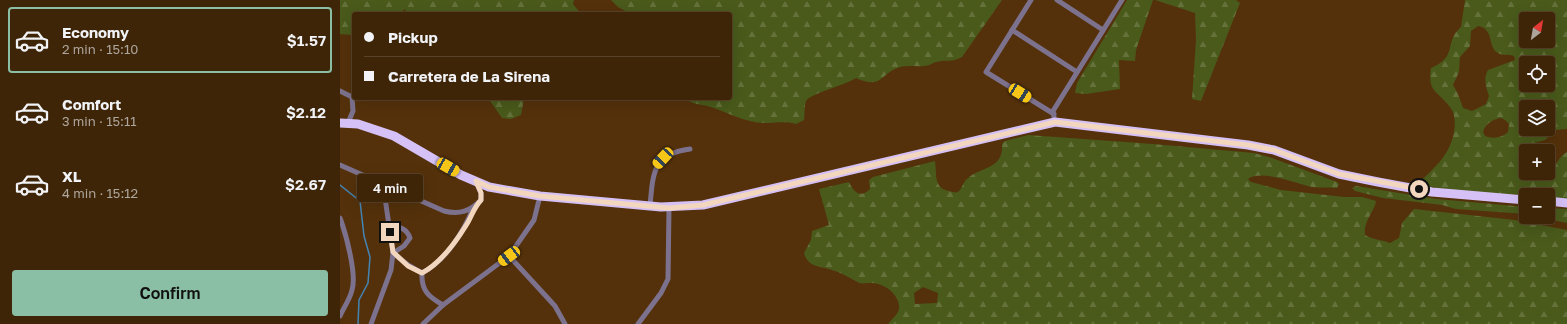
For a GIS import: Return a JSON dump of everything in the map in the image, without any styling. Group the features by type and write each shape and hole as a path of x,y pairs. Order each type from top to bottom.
{"highway":[{"path":"344,123 358,124 394,136 462,175 489,187 540,196 669,208 703,205 1055,118 1274,150 1339,174 1432,192 1519,199"},
{"path":"1555,202 1567,203"}],"street":[{"path":"1031,0 986,72 1055,118"},
{"path":"1057,0 1104,30"},
{"path":"1055,118 1053,111 1122,0"},
{"path":"1012,30 1077,72"},
{"path":"340,91 352,97"},
{"path":"344,123 353,111 352,100"},
{"path":"650,206 655,167 663,158 675,151 690,149"},
{"path":"340,165 444,211 456,214 473,208"},
{"path":"422,273 430,269 466,227 473,208 481,200 481,193 476,181"},
{"path":"371,324 391,270 393,252 383,184"},
{"path":"423,324 443,305 509,256 534,220 540,196"},
{"path":"638,324 668,279 669,208"},
{"path":"340,218 348,246 354,279 353,289 340,316"},
{"path":"390,226 403,229 408,233 410,238 404,246 393,252"},
{"path":"393,252 408,266 422,273"},
{"path":"509,256 556,306 564,324"},
{"path":"422,273 421,283 424,291 430,298 443,305"}],"green space":[{"path":"340,0 574,0 573,4 579,12 406,12 405,9 401,12 352,12 352,35 340,34"},
{"path":"611,0 1002,0 962,57 955,60 936,62 926,66 900,67 877,81 871,82 856,78 821,92 806,101 804,120 796,124 785,122 753,122 688,100 732,100 732,12 627,12 618,7"},
{"path":"1127,0 1153,0 1136,50 1135,61 1119,60 1120,89 1086,94 1075,93 1077,83"},
{"path":"1155,0 1236,0 1240,3 1201,101 1192,99 1196,40 1195,13"},
{"path":"1465,0 1567,0 1567,129 1555,130 1555,100 1519,100 1519,136 1549,136 1545,140 1531,144 1519,144 1519,180 1555,180 1555,166 1560,158 1567,152 1567,199 1555,198 1555,188 1519,188 1519,194 1483,193 1417,185 1443,157 1449,148 1453,136 1455,123 1453,112 1432,87 1430,76 1431,68 1445,59 1456,33 1461,27","holes":["1478,26 1487,31 1493,47 1498,53 1514,56 1515,60 1488,70 1485,80 1489,96 1486,104 1472,111 1463,108 1453,85 1459,72 1460,57 1470,46 1471,31","1501,118 1509,124 1508,132 1503,136 1485,136 1483,132 1490,122"]},
{"path":"489,100 524,100 521,115 511,119 502,118"},
{"path":"1028,135 1254,153 1269,157 1339,184 1337,188 1312,187 1270,176 1254,176 1248,179 1251,182 1281,190 1344,197 1362,197 1376,201 1374,209 1367,221 1365,235 1370,238 1390,243 1399,238 1402,223 1414,209 1515,220 1519,221 1519,224 1536,224 1567,230 1567,324 888,324 899,310 897,299 890,290 875,283 859,283 839,273 815,266 806,258 804,253 811,240 812,231 829,225 819,189 849,182 855,191 863,194 870,189 869,180 873,177 935,161 937,180 940,187 951,192 958,192 966,180 972,175 990,166 999,159 1002,152 1002,144 1005,141","holes":["923,287 938,293 937,303 915,304 914,293"]},
{"path":"1356,186 1437,199 1519,206 1519,214 1456,209 1442,205 1383,198 1355,191 1352,188"},
{"path":"1555,208 1567,209 1567,223 1555,221"}],"waterway":[{"path":"340,185 360,201 364,236 370,257 368,283 359,300 358,324"}],"route":[{"path":"390,232 393,252 408,266 422,273 430,269 437,262 466,227 473,208 481,200 481,193 476,181 489,187 540,196 669,208 703,205 1044,123 1055,122 1248,145 1274,150 1339,174 1419,189"}]}
